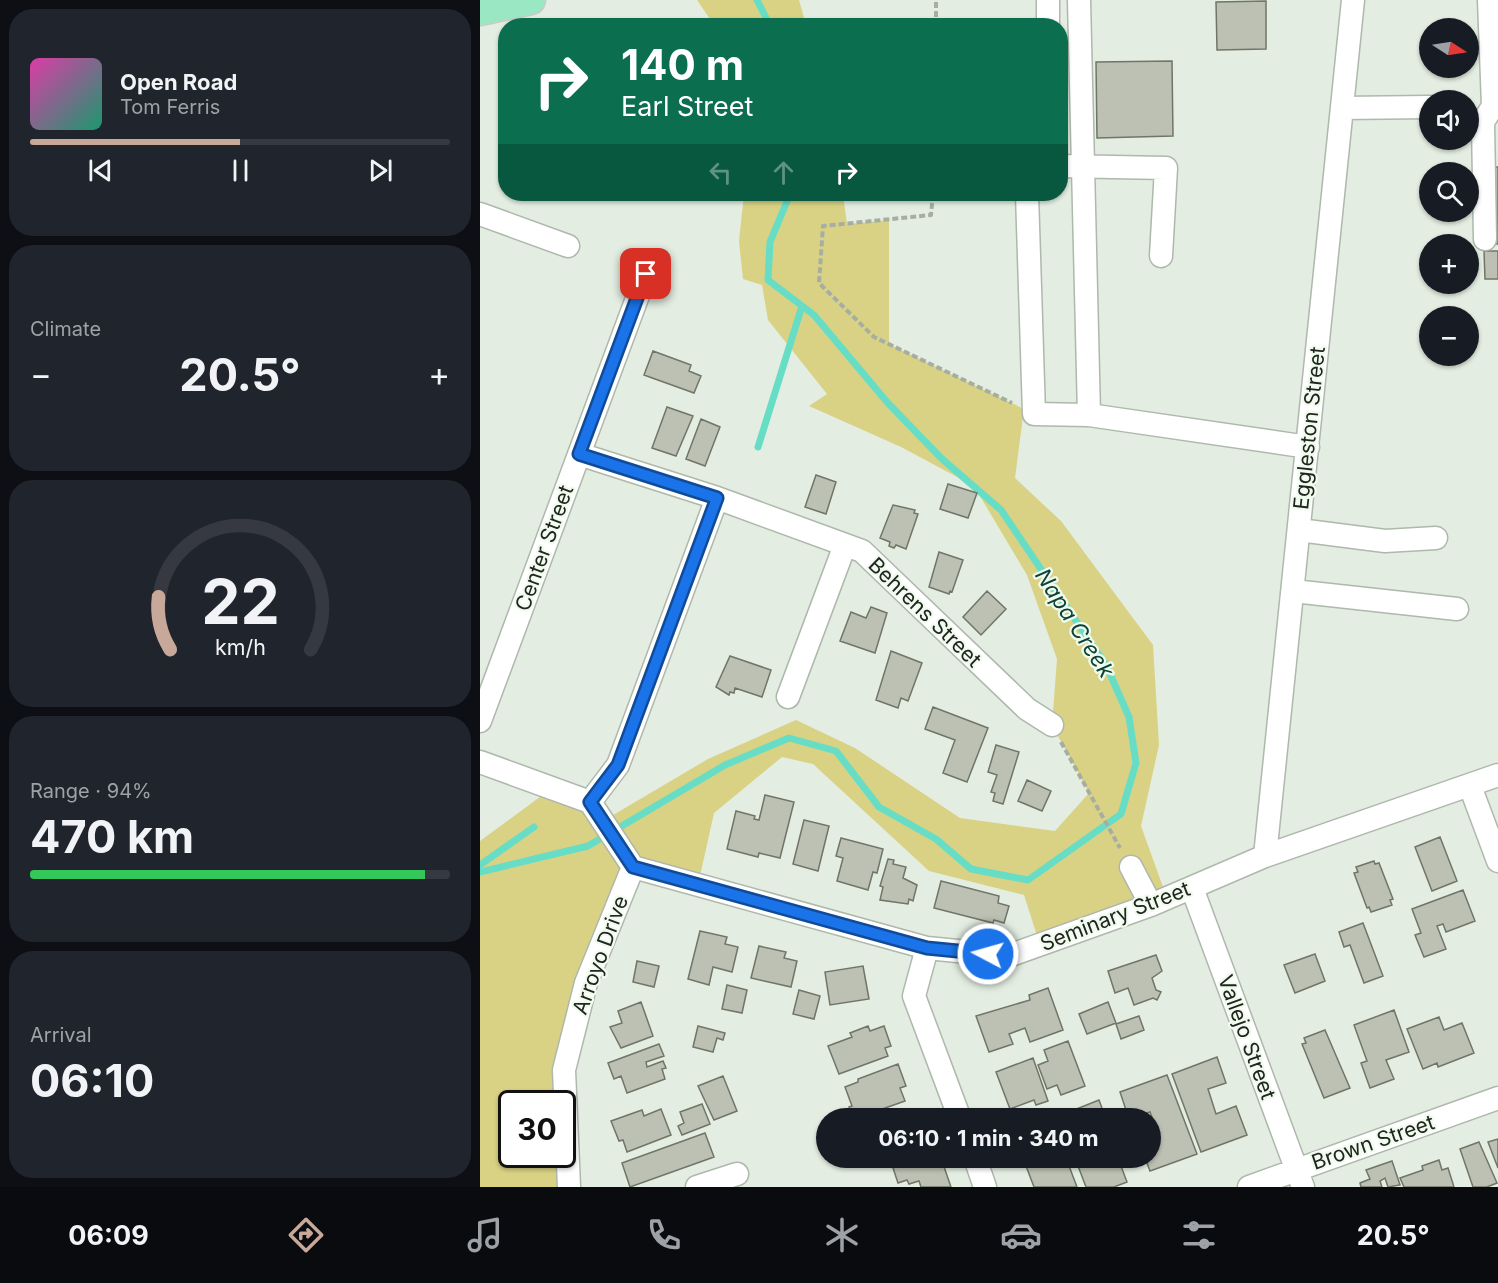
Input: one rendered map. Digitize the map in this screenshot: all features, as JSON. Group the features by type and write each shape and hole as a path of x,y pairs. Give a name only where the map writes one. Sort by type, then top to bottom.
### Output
{"main road":[{"path":"480,11 531,0"}],"street":[{"path":"1048,0 1048,18"},
{"path":"1080,0 1089,415"},
{"name":"Eggleston Street","path":"1265,856 1353,0"},
{"path":"1485,240 1483,122 1495,106 1489,0"},
{"path":"1479,106 1495,106"},
{"path":"1342,108 1419,107"},
{"path":"1068,166 1166,168 1161,256"},
{"path":"1027,201 1034,414 1089,415 1308,447"},
{"path":"480,214 568,246"},
{"name":"Center Street","path":"480,721 646,274"},
{"name":"Behrens Street","path":"579,454 717,498 861,551 1027,709 1052,725"},
{"path":"593,806 618,765 717,498"},
{"path":"1299,530 1385,541 1436,538"},
{"path":"788,697 845,545"},
{"path":"1293,591 1457,609"},
{"path":"480,762 593,806 629,861"},
{"name":"Seminary Street","path":"629,861 927,948 1008,956 1151,904 1265,856 1498,775"},
{"path":"1470,786 1498,861"},
{"name":"Arroyo Drive","path":"569,1187 564,1070 586,983 629,861"},
{"path":"1131,867 1151,904"},
{"name":"Vallejo Street","path":"1192,888 1299,1178"},
{"path":"927,948 914,996 956,1108"},
{"name":"Brown Street","path":"1249,1187 1299,1178 1498,1098"},
{"path":"979,1168 986,1187"},
{"path":"697,1187 736,1174"}],"path":[{"path":"936,0 936,18"},
{"path":"933,201 932,215 823,226 819,283 874,337 1034,414"},
{"path":"1052,725 1131,867"}],"shaded area":[{"path":"697,0 799,0 804,18 709,18"},
{"path":"743,201 844,201 847,224 889,220 889,344 1024,409 1015,478 1061,521 1153,645 1159,745 1141,826 1167,898 1040,945 1024,895 929,871 813,764 782,757 714,813 698,885 634,867 564,1070 565,1090 498,1090 498,1168 568,1168 569,1187 480,1187 480,841 552,788 603,821 708,759 796,720 855,748 960,818 1055,831 1089,793 1052,725 1057,659 1027,575 974,486 901,447 809,406 827,394 768,320 762,285 743,279 739,241"}],"building":[{"path":"1266,1 1266,49 1217,50 1216,2"},
{"path":"1172,61 1173,136 1097,138 1096,62"},
{"path":"1494,167 1498,167 1498,244 1495,244"},
{"path":"1484,251 1498,251 1498,279 1485,279"},
{"path":"653,351 691,365 689,371 701,376 694,393 644,375"},
{"path":"667,407 693,416 676,456 652,448"},
{"path":"701,419 720,427 705,466 686,459"},
{"path":"816,475 836,482 826,514 805,507"},
{"path":"948,484 977,493 968,518 940,509"},
{"path":"893,505 915,510 914,513 918,514 906,549 896,545 894,548 889,546 890,542 880,538"},
{"path":"939,552 963,560 952,592 950,591 949,594 929,587"},
{"path":"987,591 1006,609 981,635 963,617"},
{"path":"871,607 887,613 875,653 840,641 851,612 866,618"},
{"path":"891,651 922,663 908,701 901,698 898,708 876,700"},
{"path":"730,656 771,670 762,697 735,688 734,693 730,692 729,695 716,687"},
{"path":"933,707 988,728 967,782 943,773 955,740 925,729"},
{"path":"996,745 1019,752 1003,804 993,801 995,793 991,792 997,775 988,772"},
{"path":"1027,780 1051,791 1042,811 1018,801"},
{"path":"765,795 794,802 780,858 759,853 758,857 727,849 736,811 755,816 754,819 759,820"},
{"path":"804,820 829,826 818,871 793,864"},
{"path":"1440,837 1457,881 1432,891 1415,847"},
{"path":"841,838 883,849 877,873 873,872 868,890 837,881 843,858 836,856"},
{"path":"888,859 894,860 893,864 906,867 903,878 917,885 913,901 909,899 908,904 880,900 883,887 880,886"},
{"path":"1374,861 1375,864 1379,863 1393,899 1390,900 1392,905 1371,912 1369,907 1367,908 1354,873 1358,872 1356,867"},
{"path":"941,881 999,896 998,903 1009,906 1004,923 994,920 993,923 934,908"},
{"path":"1463,890 1475,921 1446,932 1443,924 1437,926 1446,949 1424,957 1415,935 1421,933 1412,909"},
{"path":"1363,923 1383,976 1364,983 1350,945 1344,947 1339,932"},
{"path":"700,931 727,937 725,944 738,947 732,972 713,967 709,985 688,979"},
{"path":"759,946 786,952 784,958 797,961 791,987 751,978"},
{"path":"1315,954 1325,981 1295,993 1284,965"},
{"path":"1156,955 1162,971 1152,978 1156,990 1161,992 1157,1000 1153,998 1134,1005 1128,988 1115,993 1108,971"},
{"path":"637,961 659,966 654,987 633,982"},
{"path":"863,966 869,999 830,1005 825,972"},
{"path":"727,985 747,990 742,1013 722,1009"},
{"path":"1048,988 1063,1030 1030,1042 1025,1028 1009,1034 1013,1044 989,1052 976,1016 1030,1000 1029,995"},
{"path":"799,990 820,996 814,1019 793,1014"},
{"path":"641,1002 653,1036 621,1048 610,1027 622,1023 618,1011"},
{"path":"1108,1002 1116,1023 1087,1034 1079,1014"},
{"path":"1394,1010 1409,1052 1386,1060 1394,1079 1370,1088 1361,1063 1367,1061 1354,1025"},
{"path":"1139,1016 1144,1030 1121,1039 1116,1024"},
{"path":"1439,1017 1444,1030 1462,1023 1474,1053 1438,1067 1437,1063 1423,1069 1407,1029"},
{"path":"698,1026 725,1033 723,1040 717,1038 713,1052 693,1047"},
{"path":"868,1026 870,1031 884,1026 891,1046 885,1048 888,1056 839,1074 828,1046 852,1037 850,1033"},
{"path":"1325,1030 1350,1088 1324,1098 1302,1044 1306,1043 1304,1038"},
{"path":"1068,1041 1085,1086 1061,1095 1057,1085 1047,1089 1038,1065 1048,1061 1044,1050"},
{"path":"659,1044 664,1056 646,1062 647,1067 663,1061 666,1068 662,1069 665,1079 627,1093 621,1076 614,1079 608,1063"},
{"path":"1217,1057 1226,1083 1208,1089 1216,1114 1236,1106 1247,1135 1201,1152 1172,1074"},
{"path":"1033,1058 1048,1101 1036,1105 1034,1100 1010,1108 996,1072"},
{"path":"898,1064 906,1086 900,1088 905,1101 885,1108 849,1108 852,1106 845,1087 858,1082 858,1079"},
{"path":"1167,1075 1197,1154 1161,1167 1161,1108 1125,1108 1120,1092"},
{"path":"723,1076 737,1111 714,1120 698,1086"},
{"path":"1099,1100 1102,1108 1079,1108"},
{"path":"702,1104 710,1124 682,1135 678,1126 684,1123 680,1112"},
{"path":"661,1109 671,1135 627,1152 623,1140 619,1141 611,1121 642,1110 644,1116"},
{"path":"705,1133 714,1157 630,1187 622,1163"},
{"path":"1498,1139 1498,1168 1488,1142"},
{"path":"1479,1142 1497,1183 1487,1187 1473,1187 1460,1149"},
{"path":"1439,1160 1442,1170 1448,1168 1454,1187 1404,1187 1400,1178 1423,1170 1422,1166"},
{"path":"1392,1161 1400,1185 1388,1187 1385,1178 1380,1181 1382,1187 1361,1187 1360,1183 1370,1179 1366,1170"},
{"path":"893,1168 944,1168 951,1187 921,1187 919,1181 909,1184 907,1180 898,1183"},
{"path":"1027,1168 1070,1168 1077,1187 1034,1187"},
{"path":"1079,1168 1122,1168 1127,1182 1114,1187 1086,1187"}],"waterway":[{"name":"Napa Creek","path":"757,0 766,18"},
{"name":"Napa Creek","path":"480,872 588,846 725,765 789,738 836,751 879,807 936,839 971,869 1028,880 1121,814 1136,763 1129,717 1106,665 1001,510 941,458 887,402 814,315 768,280 770,242 787,201"},
{"path":"758,447 802,306"},
{"path":"480,865 534,827"}],"route":[{"path":"646,274 579,454 717,498 618,765 590,802 633,867 927,948 988,954"}]}
